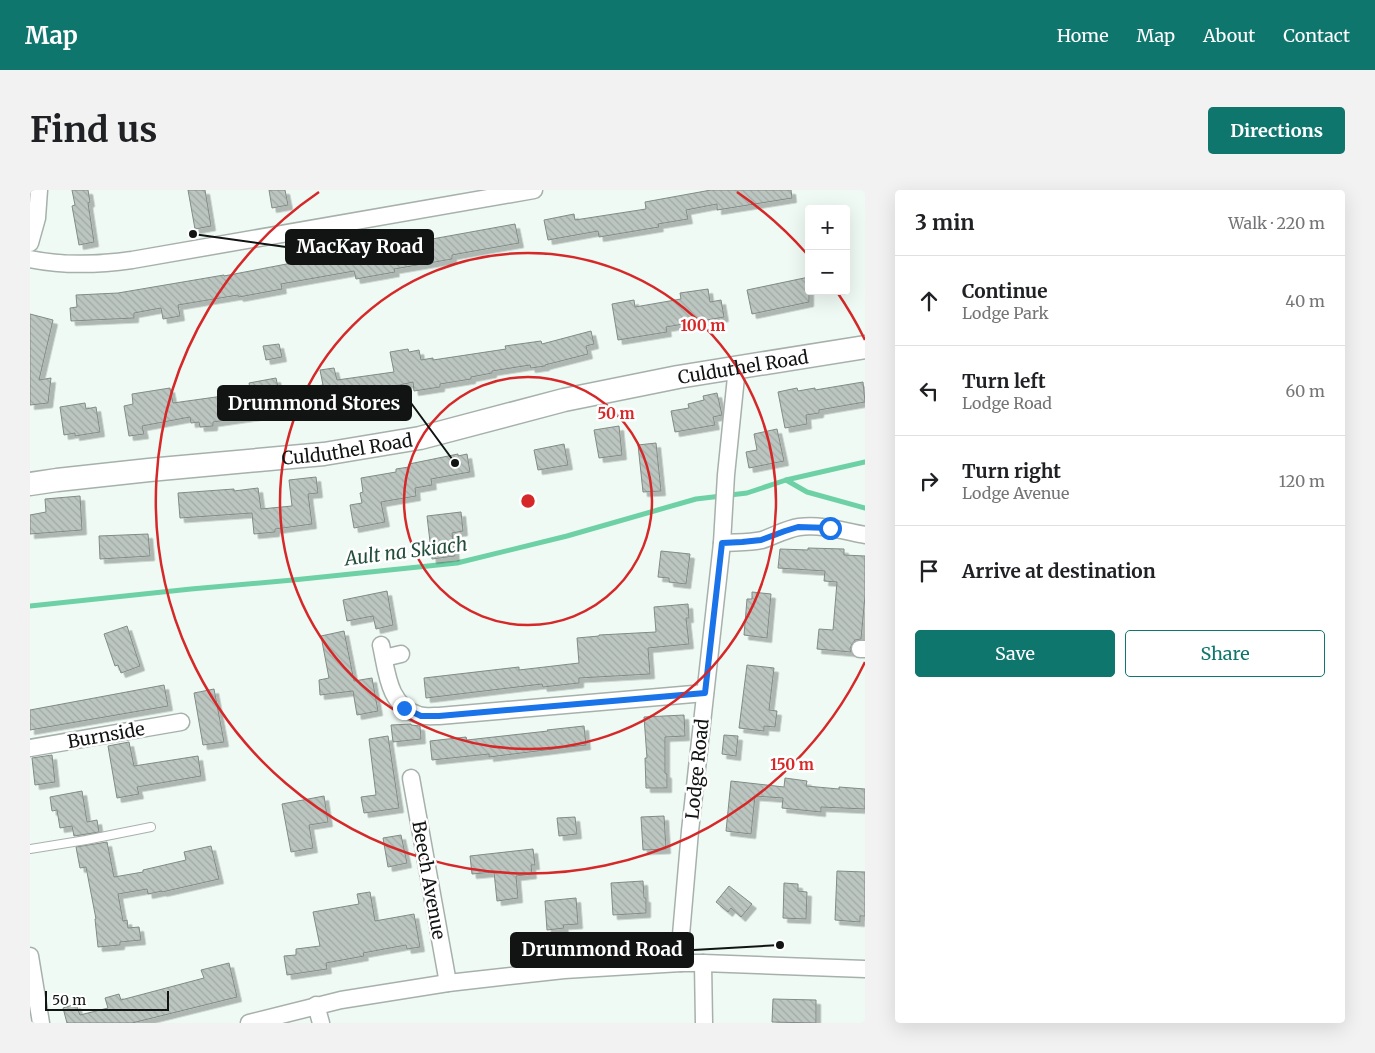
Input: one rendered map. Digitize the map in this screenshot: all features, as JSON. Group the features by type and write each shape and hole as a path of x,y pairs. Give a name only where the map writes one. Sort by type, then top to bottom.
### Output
{"main road":[{"name":"Culduthel Road","path":"30,484 140,471 324,454 420,438 564,400 670,378 865,347"}],"street":[{"path":"30,243 37,218 40,190"},
{"path":"30,259 80,265 132,260 466,196 534,190"},
{"name":"Lodge Road","path":"681,963 681,935 690,831 722,543 726,474 737,367"},
{"path":"722,543 761,540 798,527 830,528 865,535"},
{"path":"401,654 383,651 393,695 404,708 421,716 705,693"},
{"name":"Burnside","path":"30,748 181,722"},
{"name":"Beech Avenue","path":"411,778 448,983"},
{"path":"30,956 41,1023"},
{"path":"249,1023 350,998 448,983 564,970 681,963 865,969"},
{"path":"704,963 704,1023"},
{"path":"316,1005 321,1023"}],"lane":[{"path":"30,849 151,827"}],"building":[{"path":"72,190 88,190 94,242 79,245 72,206 75,205"},
{"path":"188,190 205,190 211,226 195,229"},
{"path":"269,190 285,190 288,205 272,208"},
{"path":"711,190 791,190 792,198 717,210 717,204 686,210 688,219 658,224 659,227 599,237 598,231 548,240 544,220 574,214 575,220 646,209 645,202"},
{"path":"515,224 519,243 452,255 452,259 394,269 395,272 356,279 354,271 281,284 282,289 178,305 180,316 163,319 161,308 134,313 134,318 71,321 70,308 77,307 76,295 118,293 224,276 344,253 344,258 383,251 384,253 411,249 410,243"},
{"path":"805,278 805,295 809,295 809,302 752,314 747,290"},
{"path":"708,289 710,302 721,300 724,317 666,327 667,332 618,340 612,304 634,300 635,307 681,299 680,293"},
{"path":"30,314 53,320 39,380 51,378 48,403 30,405"},
{"path":"591,331 594,344 586,346 588,354 545,366 531,368 530,365 492,371 492,373 471,377 471,379 440,384 440,387 414,391 413,382 386,388 387,397 374,399 374,405 362,407 362,403 303,413 302,409 213,422 213,426 200,427 199,422 191,423 190,417 142,426 144,434 129,436 124,406 133,404 132,394 170,388 173,403 223,396 223,398 251,394 249,383 276,378 279,392 323,385 320,370 334,368 337,380 394,372 390,352 408,349 409,352 419,350 421,360 433,358 433,360 506,349 505,346 541,341 542,344"},
{"path":"279,344 282,357 266,360 263,346"},
{"path":"863,382 865,402 819,410 819,413 806,415 807,424 785,428 778,392 797,388 798,391 815,388 815,390"},
{"path":"717,393 722,415 713,417 715,425 675,432 671,411 689,408 688,404 704,400 703,396"},
{"path":"85,403 86,409 96,407 100,432 75,436 75,433 64,435 60,407"},
{"path":"619,426 622,455 599,458 594,430"},
{"path":"777,429 784,461 749,468 746,452 757,450 754,434"},
{"path":"656,443 661,491 643,492 638,445"},
{"path":"564,444 568,465 538,470 534,450"},
{"path":"458,454 458,456 467,454 470,472 431,479 432,485 415,488 416,496 381,502 385,522 354,528 350,505 362,503 360,493 363,492 361,478 396,472 396,469 409,467 409,464"},
{"path":"316,477 318,493 308,494 312,524 275,529 275,532 254,534 252,513 180,518 178,493 258,488 261,509 292,506 289,480"},
{"path":"80,496 82,530 30,534 30,515 46,512 45,499"},
{"path":"461,512 463,531 452,533 455,556 432,559 427,516"},
{"path":"148,534 150,556 100,559 99,536"},
{"path":"808,548 844,549 844,555 865,556 865,596 861,639 855,640 850,649 851,652 817,649 819,629 833,630 837,582 824,581 825,571 778,568 780,549 808,550"},
{"path":"661,551 690,554 686,584 669,582 669,578 658,577"},
{"path":"387,591 393,625 376,629 373,616 347,621 343,600"},
{"path":"752,592 771,594 767,638 744,635 747,599 752,599"},
{"path":"688,604 689,618 686,618 689,644 648,648 650,674 579,678 579,683 543,687 542,684 426,698 424,678 519,667 519,670 579,663 577,638 656,632 654,607"},
{"path":"127,626 140,666 121,673 118,665 115,666 104,634"},
{"path":"344,631 354,681 372,678 378,711 357,715 353,691 320,695 319,680 329,678 321,636"},
{"path":"747,665 774,668 769,710 777,711 775,727 764,726 764,731 739,728"},
{"path":"164,685 168,706 30,730 30,710"},
{"path":"214,689 224,742 203,745 194,693"},
{"path":"684,715 685,736 665,737 667,788 646,788 645,758 647,758 644,717"},
{"path":"411,724 420,726 421,739 393,742 391,725"},
{"path":"584,726 586,745 489,757 489,754 432,760 430,741 466,737 467,740"},
{"path":"724,735 738,736 736,756 722,754"},
{"path":"388,736 399,808 364,813 361,797 376,795 369,739"},
{"path":"129,742 134,766 198,756 201,776 137,787 139,794 117,798 108,746"},
{"path":"52,755 55,782 35,785 32,758"},
{"path":"785,778 807,781 806,786 865,789 865,809 821,807 821,812 782,808 783,798 755,796 751,834 726,831 731,781 784,787"},
{"path":"82,791 87,822 97,820 99,832 74,836 72,826 60,828 57,810 52,811 50,797"},
{"path":"324,796 328,822 309,825 313,848 291,852 282,804"},
{"path":"664,816 666,849 643,850 641,817"},
{"path":"575,817 577,834 559,836 557,818"},
{"path":"401,835 407,863 388,867 383,838"},
{"path":"107,842 114,877 143,872 143,870 186,860 184,852 211,846 219,879 162,892 148,894 147,889 118,894 123,921 127,920 128,928 139,927 141,940 120,942 120,945 98,947 96,919 86,867 80,868 76,847"},
{"path":"533,849 535,865 531,865 532,874 516,876 518,898 497,901 494,872 472,874 470,856"},
{"path":"837,871 865,872 865,916 860,916 860,922 835,920"},
{"path":"643,881 646,913 613,915 611,883"},
{"path":"784,883 798,884 798,891 807,892 806,919 783,918"},
{"path":"729,886 752,904 741,917 731,908 728,912 716,902"},
{"path":"370,892 375,921 414,914 420,947 407,949 406,945 363,953 364,956 326,963 327,969 287,975 284,956 296,955 296,949 320,946 313,912 359,904 357,894"},
{"path":"576,898 578,924 563,925 564,928 547,930 545,901"},
{"path":"229,963 237,997 132,1023 67,1023 63,1008 76,1004 80,1015 108,1008 105,998 119,994 121,1000 204,978 201,970"},
{"path":"773,999 816,1000 816,1023 772,1022"}],"waterway":[{"name":"Ault na Skiach","path":"30,606 457,563 567,536 696,499 747,493 786,480 865,462"},
{"path":"786,480 807,492 865,508"}],"place":[{"name":"MacKay Road","path":"193,234"},
{"name":"Drummond Stores","path":"455,463"},
{"name":"Drummond Road","path":"780,945"}],"route":[{"path":"404,708 421,716 439,716 705,693 722,543 761,540 798,527 830,528"}]}
